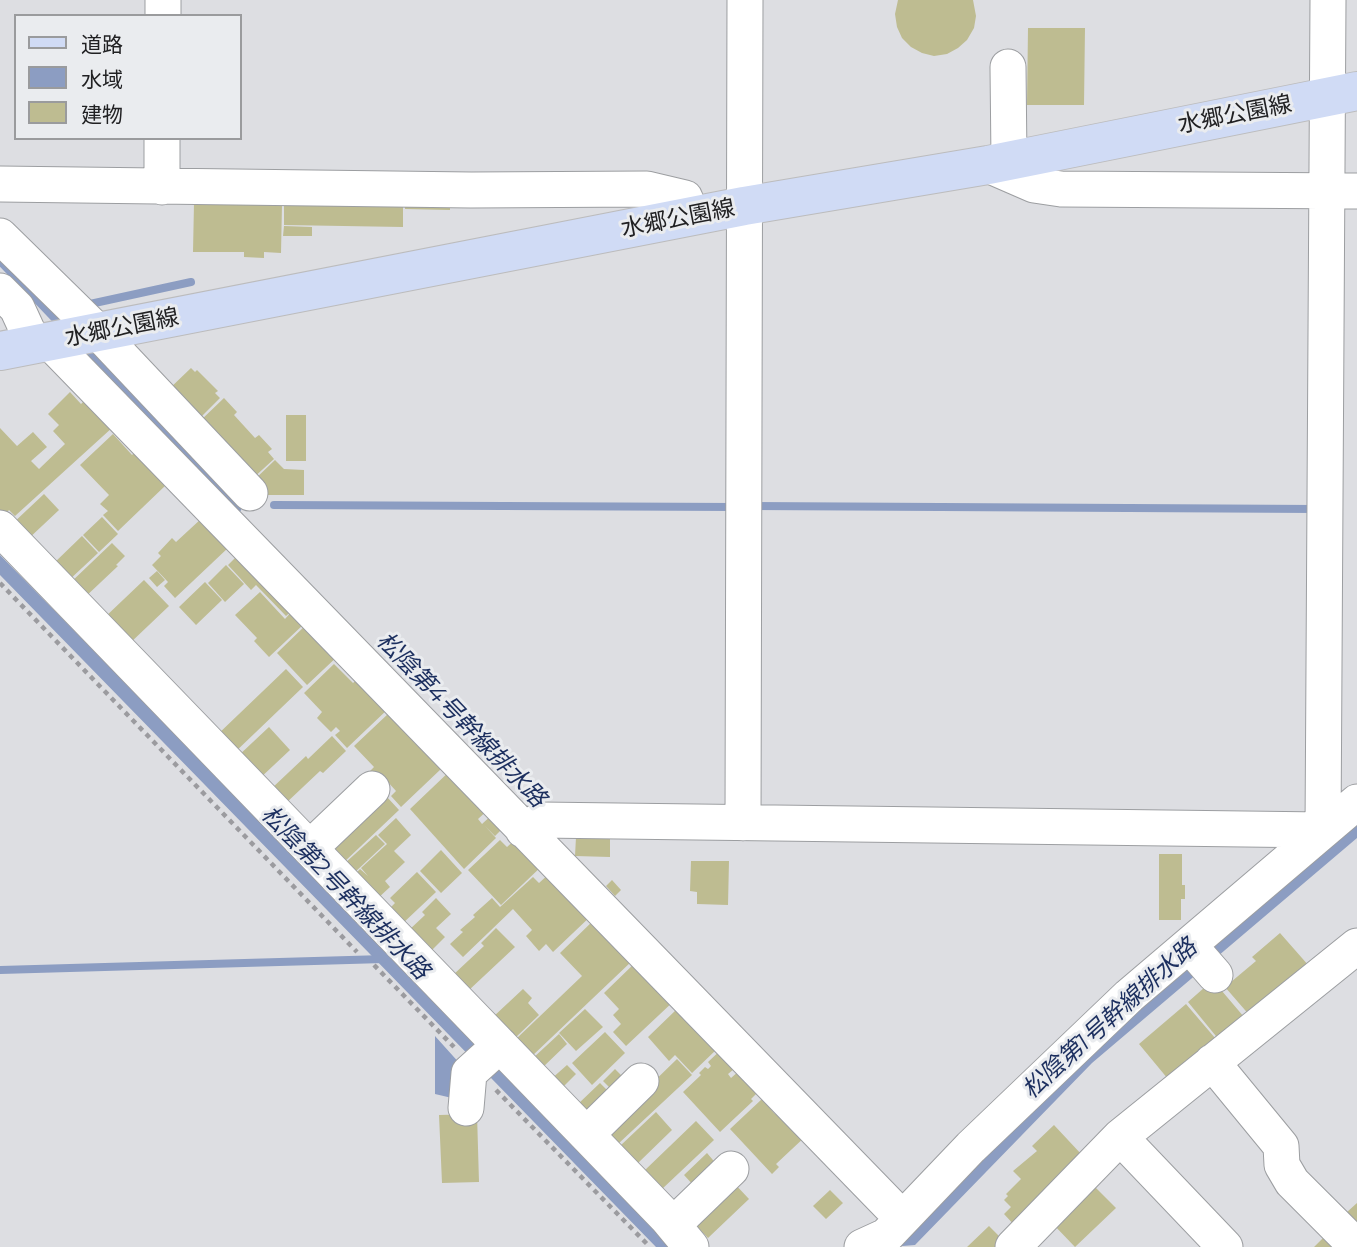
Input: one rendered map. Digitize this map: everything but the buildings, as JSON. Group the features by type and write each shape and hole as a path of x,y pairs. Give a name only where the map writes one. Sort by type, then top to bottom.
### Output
{"main road":[{"name":"水郷公園線","path":"34,345 744,206 999,163 1342,93"}],"street":[{"path":"743,822 745,0"},
{"path":"1324,830 1342,191 1342,93 1328,0"},
{"path":"1008,67 999,163 1034,184 1061,189 1342,191"},
{"path":"162,140 162,187"},
{"path":"0,184 471,190 647,189 685,198 691,217"},
{"path":"0,236 250,494"},
{"path":"0,291 17,308 34,345 530,826 887,1238 971,1147 1129,996 1201,959 1324,830 1357,802"},
{"path":"0,528 310,848 486,1058 587,1134 676,1242 731,1169"},
{"path":"310,848 372,789"},
{"path":"530,826 743,822 1324,830"},
{"path":"1017,1246 1120,1137 1357,946"},
{"path":"466,1108 469,1073 486,1058"},
{"path":"1212,1062 1281,1146 1282,1166 1292,1182 1357,1247"},
{"path":"587,1134 641,1081"},
{"path":"1120,1137 1225,1247"}],"path":[{"path":"0,583 357,952"},
{"path":"373,965 486,1058 676,1242"}],"water":[{"path":"0,555 368,930 672,1247 656,1247 0,575"},
{"path":"1357,822 1357,838 1092,1063 915,1245 890,1247 1088,1051"},
{"path":"435,1036 462,1066 452,1098 435,1094"}],"waterway":[{"name":"松陰第4号幹線排水路","path":"0,261 63,327"},
{"path":"90,304 191,282"},
{"name":"松陰第4号幹線排水路","path":"82,346 237,509"},
{"path":"274,505 734,507"},
{"path":"752,506 1316,509"},
{"name":"松陰第2号幹線排水路","path":"0,970 384,959"}],"water label":[{"name":"松陰第1号幹線排水路","path":"1110,1019"}]}
